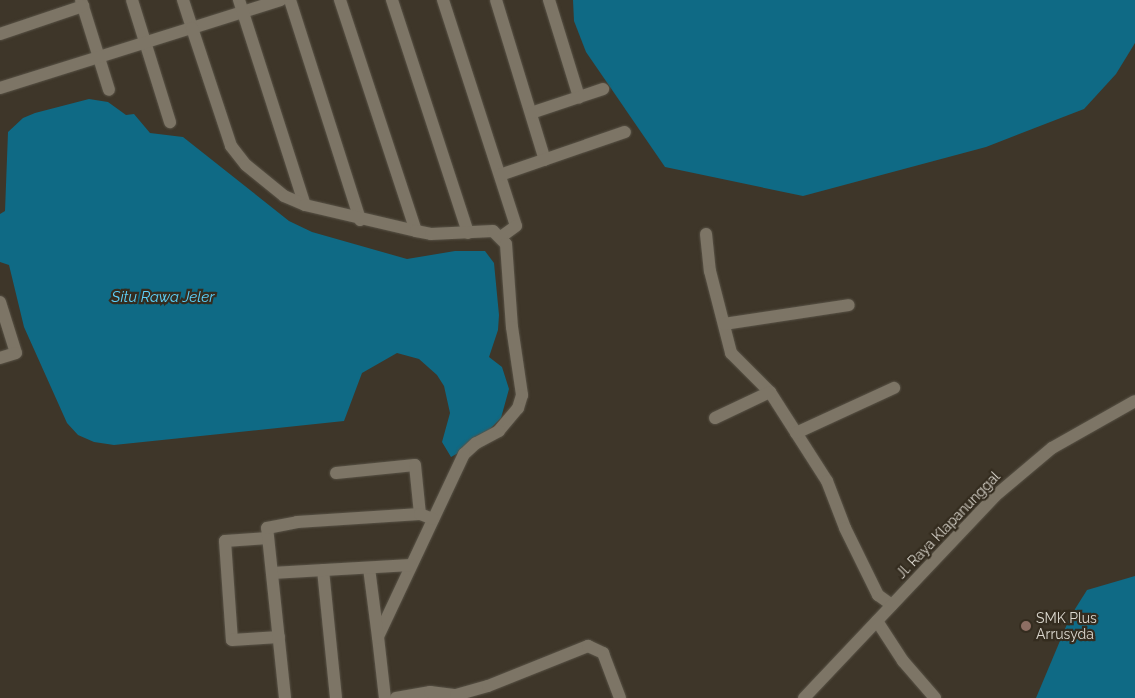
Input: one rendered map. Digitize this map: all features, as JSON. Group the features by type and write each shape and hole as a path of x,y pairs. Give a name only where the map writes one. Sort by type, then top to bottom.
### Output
{"street":[{"path":"132,0 170,122"},
{"path":"183,0 231,146 246,165 284,196 305,205 360,220 416,231 493,232 501,237 506,244 512,327 522,395 518,408 499,431 476,442 464,454 378,637"},
{"path":"0,88 192,28 241,6 282,0"},
{"path":"290,0 360,220"},
{"path":"340,0 416,231"},
{"path":"392,0 468,233"},
{"path":"443,0 516,226 501,237"},
{"path":"496,0 545,160"},
{"path":"549,0 579,97"},
{"path":"0,34 82,3 109,90"},
{"path":"241,6 305,205"},
{"path":"531,114 603,89"},
{"path":"500,175 625,132"},
{"path":"706,234 710,271 724,324 737,361 770,392 827,481 845,528 878,594 892,605"},
{"path":"0,302 16,353 0,358"},
{"path":"724,324 849,305"},
{"path":"796,433 894,388"},
{"path":"715,418 770,392"},
{"name":"Jl. Raya Klapanunggal","path":"804,698 995,496 1052,448 1135,400"},
{"path":"336,473 415,465 420,514"},
{"path":"286,698 267,528 296,522 420,514 433,519"},
{"path":"268,538 225,541 232,640 279,637"},
{"path":"272,573 411,565"},
{"path":"369,568 385,698"},
{"path":"323,570 336,698"},
{"path":"877,621 903,661 935,698"},
{"path":"396,698 430,692 456,695 488,686 588,646 603,653 620,698"}],"water":[{"path":"573,0 1135,0 1135,43 1116,74 1084,109 986,147 803,196 665,167 586,52 574,21"},
{"name":"Situ Rawa Jeler","path":"89,99 108,102 126,115 134,114 150,133 183,137 289,221 312,232 407,259 455,251 485,251 494,263 499,315 498,330 489,357 502,367 509,389 501,418 476,443 451,457 442,442 450,413 444,386 437,375 419,359 397,353 362,373 344,421 114,445 94,442 78,435 67,423 24,327 9,265 0,262 0,214 5,211 8,132 23,118 35,113"},
{"path":"1135,576 1135,698 1036,698 1070,617 1087,590"}],"place":[{"name":"SMK Plus Arrusyda","path":"1026,626"}]}
